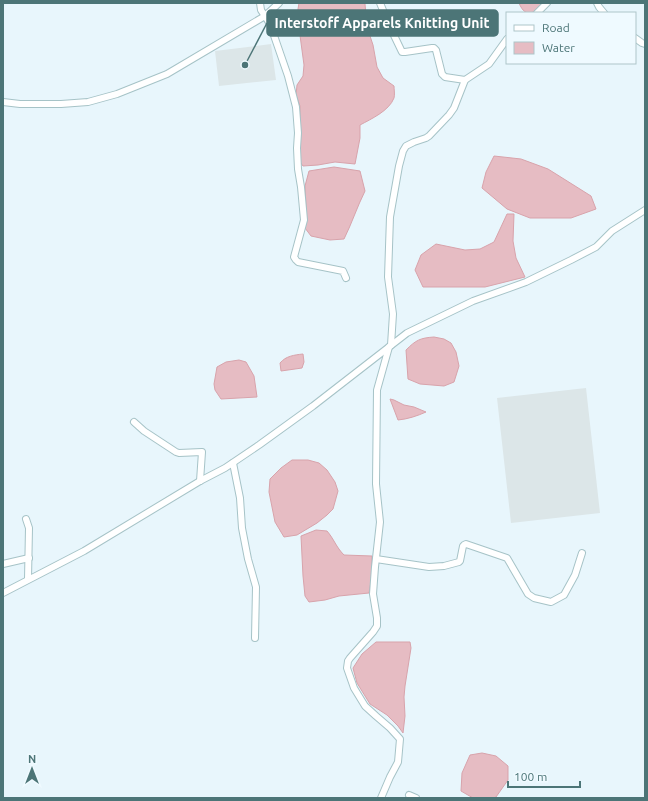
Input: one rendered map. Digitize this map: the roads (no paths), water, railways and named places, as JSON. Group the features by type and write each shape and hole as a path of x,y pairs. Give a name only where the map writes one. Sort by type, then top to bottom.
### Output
{"street":[{"path":"260,3 262,10 270,24 286,70 296,107 298,169 304,220 294,257 298,262 343,271 346,278"},
{"path":"3,102 20,104 61,104 88,102 116,94 167,74 265,16 279,3"},
{"path":"380,3 402,52 434,48 436,50 442,74 445,77 465,80"},
{"path":"538,12 547,3"},
{"path":"597,3 603,12"},
{"path":"636,39 645,44"},
{"path":"381,798 398,762 400,740 390,728 364,706 354,688 347,668 348,661 354,652 377,626 373,594 380,522 376,484 377,390 390,346 393,314 388,277 390,217 399,166 406,146 430,136 454,108 465,80 489,64 506,40"},
{"path":"3,593 84,551 233,462 313,406 407,333 473,301 526,282 571,260 596,247 612,231 645,210"},
{"path":"134,422 144,431 176,452 202,452 200,481"},
{"path":"233,462 240,498 242,528 248,559 256,587 255,638"},
{"path":"26,519 29,528 28,579"},
{"path":"376,559 429,568 444,566 459,562 463,546 466,544 507,558 528,594 534,598 551,602 564,595 575,575 582,553"},
{"path":"3,564 29,558"},
{"path":"409,795 416,798"}],"water":[{"path":"299,3 364,3 367,27 373,45 377,67 383,78 394,86 394,98 392,103 384,111 360,125 360,138 355,164 335,162 303,166 300,162 300,106 296,95 297,85 303,76 304,65 299,28"},
{"path":"519,3 545,3 532,12 526,12"},
{"path":"494,156 521,159 548,169 591,196 596,209 571,218 530,218 507,209 482,188 486,172"},
{"path":"334,167 360,171 365,191 344,239 330,240 311,236 305,228 305,186 309,171"},
{"path":"507,214 514,214 513,241 516,258 525,277 485,287 423,287 415,270 421,255 436,244 465,250 480,249 494,242"},
{"path":"434,337 444,339 451,343 456,352 459,366 454,382 444,386 420,384 408,379 406,350 418,340"},
{"path":"303,354 304,362 302,368 281,371 280,363 282,361 290,356"},
{"path":"239,360 246,362 254,376 257,397 221,399 215,390 214,384 217,367 226,362"},
{"path":"390,399 404,405 426,412 398,420"},
{"path":"292,460 308,460 319,463 327,470 335,482 338,491 333,509 327,515 297,535 284,537 275,522 269,492 270,479"},
{"path":"316,530 327,531 344,555 372,556 372,576 369,593 339,596 309,602 305,596 301,536"},
{"path":"376,642 410,642 411,648 404,697 405,716 403,733 387,715 370,704 357,683 353,668 362,654"},
{"path":"482,753 496,756 508,766 508,780 494,798 473,798 461,791 462,773 470,755"}],"place":[{"name":"Interstoff Apparels Knitting Unit","path":"245,65"}]}
